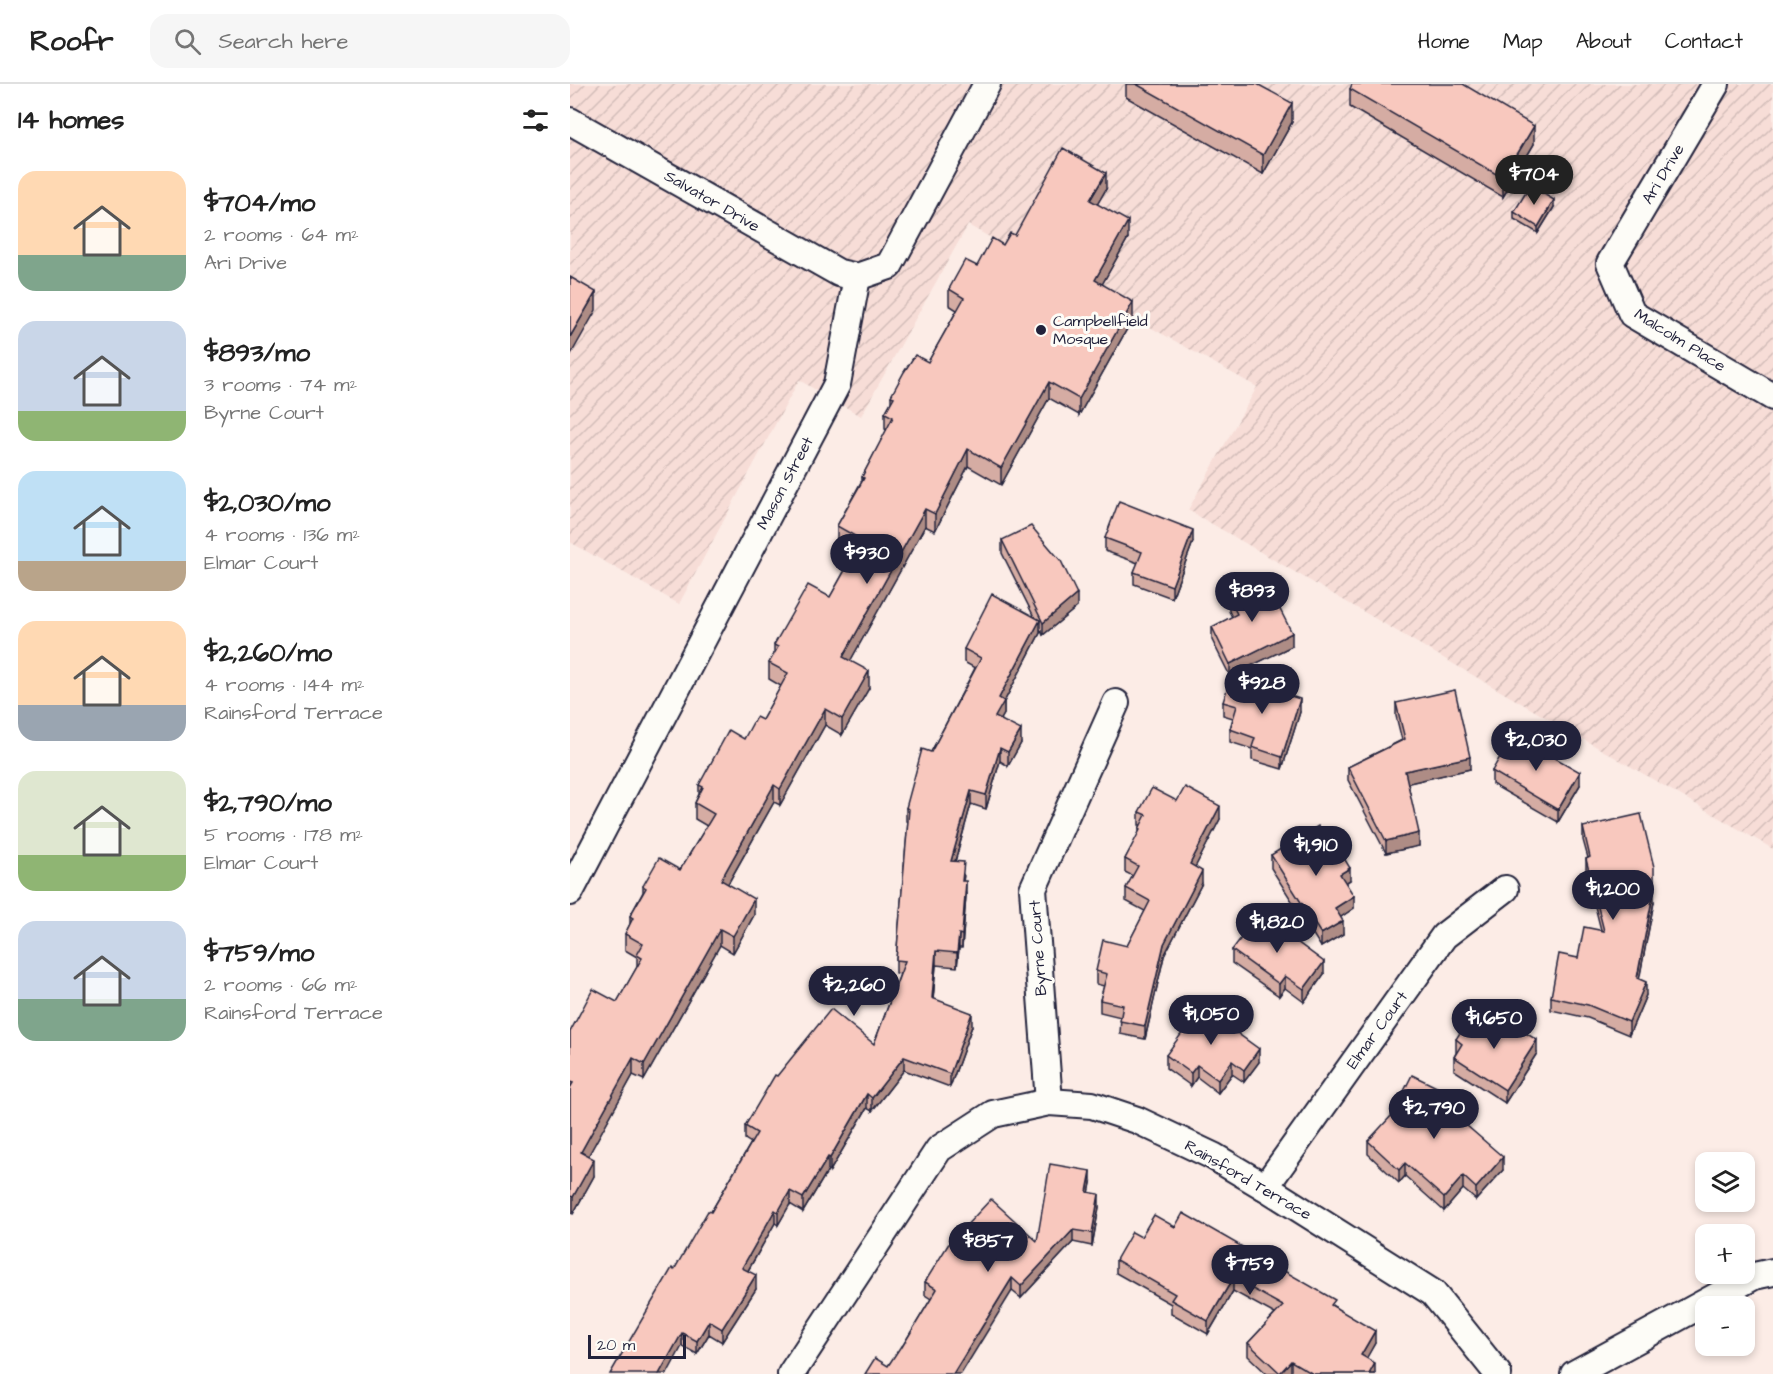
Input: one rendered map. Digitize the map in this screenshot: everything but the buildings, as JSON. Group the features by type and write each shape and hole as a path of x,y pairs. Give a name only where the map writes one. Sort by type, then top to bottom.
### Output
{"street":[{"path":"856,277 889,266 987,84"},
{"name":"Ari Drive","path":"1610,263 1716,84"},
{"name":"Salvator Drive","path":"570,121 839,273 856,277"},
{"name":"Malcolm Place","path":"1610,263 1632,314 1773,396"},
{"name":"Mason Street","path":"570,892 837,384 856,277"},
{"name":"Byrne Court","path":"1049,1102 1033,889 1116,703"},
{"name":"Elmar Court","path":"1265,1187 1444,936 1505,889"},
{"name":"Rainsford Terrace","path":"791,1374 939,1149 993,1114 1049,1102 1092,1105 1137,1120 1213,1156 1265,1187 1433,1293 1498,1374"},
{"path":"1575,1374 1754,1276 1773,1272"}],"shaded area":[{"path":"570,84 1773,84 1773,849 1188,510 1257,387 968,225 861,416 799,380 679,604 570,542"}],"place":[{"name":"Campbellfield Mosque","path":"1041,330"}]}
